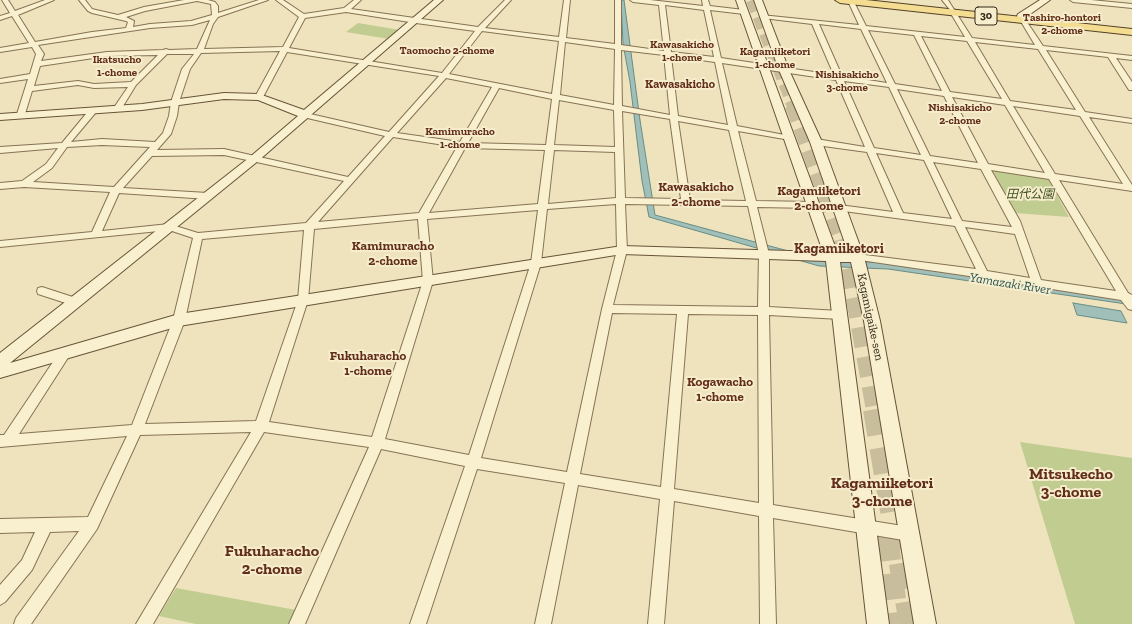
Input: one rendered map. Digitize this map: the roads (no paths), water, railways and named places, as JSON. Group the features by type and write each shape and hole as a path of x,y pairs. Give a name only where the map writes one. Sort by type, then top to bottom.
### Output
{"main road":[{"name":"30","path":"840,0 950,7"},
{"name":"30","path":"871,0 950,7 1132,32"},
{"name":"30","path":"1022,18 1132,28"}],"street":[{"path":"4,0 40,54 21,114"},
{"path":"0,18 52,0"},
{"path":"82,0 90,10 102,14 121,16 131,21 129,30"},
{"path":"121,16 144,9 195,0"},
{"path":"96,234 116,190 167,134 173,116 175,102 186,69 200,51 210,24 215,16 215,6 213,3 200,0"},
{"path":"0,50 86,35 150,26 188,24 265,0"},
{"path":"279,0 304,16 346,10 416,21 562,38 668,54 763,66 1007,104 1132,121"},
{"path":"346,10 358,0"},
{"path":"0,362 254,159 440,0"},
{"path":"144,624 261,426 303,300 309,226 444,75 481,28 508,0"},
{"path":"418,624 473,462 536,263 567,0"},
{"path":"544,624 607,309 622,250 618,109 618,0"},
{"path":"634,0 662,3 742,6 832,257 878,624"},
{"name":"Kagamigaike-sen","path":"758,0 784,70 816,142 857,257 872,321 925,624"},
{"path":"1046,0 1022,18 1131,187"},
{"path":"1073,0 1132,6"},
{"path":"851,1 983,274"},
{"path":"662,3 674,118 686,202"},
{"path":"706,4 733,128 764,254 763,311 768,624"},
{"path":"950,7 1007,104 1132,306"},
{"path":"259,96 284,49 304,16"},
{"path":"764,16 1132,58"},
{"path":"815,22 899,215"},
{"path":"916,33 984,166 1015,221 1037,283"},
{"path":"37,64 99,54 284,49 444,75 618,109 790,138"},
{"path":"117,108 133,84 166,51"},
{"path":"1111,56 1132,88"},
{"path":"0,81 33,76"},
{"path":"29,89 78,83 94,86 133,84"},
{"path":"297,624 377,443 428,281 422,216 496,86"},
{"path":"0,117 21,114 142,107 224,96 259,96 306,115 390,134 463,145 619,150"},
{"path":"24,184 49,166 64,145 93,111"},
{"path":"0,150 102,142 158,145"},
{"path":"816,142 1131,187"},
{"path":"151,152 224,152 350,180"},
{"path":"0,186 24,184 208,196"},
{"path":"0,244 169,227 198,236 422,216 620,201 814,205"},
{"path":"840,208 1018,231"},
{"path":"22,624 92,524 136,430 179,320 198,236"},
{"path":"0,372 179,320 622,250 857,257 983,274 1127,297"},
{"path":"42,290 75,302"},
{"path":"607,309 763,311 840,315"},
{"path":"656,624 683,310"},
{"path":"4,440 65,353"},
{"path":"4,440 136,430 261,426 377,443 473,462 573,477 909,534"},
{"path":"0,526 92,524"},
{"path":"0,598 27,565 46,525"}],"water":[{"name":"Yamazaki River","path":"621,0 624,0 640,120 655,215 818,259 887,263 1120,298 1126,304 888,269 819,266 649,217 642,181 630,82 623,44"},
{"path":"1073,303 1121,311 1127,323 1077,315"}],"tunnel":[{"path":"752,0 793,106"},
{"path":"793,105 842,240"},
{"path":"842,239 853,282 876,410"},
{"path":"876,409 912,624"},
{"path":"885,535 896,624"}],"district":[{"name":"Tashiro-hontori 2-chome","path":"1062,24"},
{"name":"Taomocho 2-chome","path":"447,51"},
{"name":"Kawasakicho 1-chome","path":"682,51"},
{"name":"Kagamiiketori 1-chome","path":"775,58"},
{"name":"Ikatsucho 1-chome","path":"117,66"},
{"name":"Nishisakicho 3-chome","path":"847,81"},
{"name":"Kawasakicho","path":"680,85"},
{"name":"Nishisakicho 2-chome","path":"960,114"},
{"name":"Kamimuracho 1-chome","path":"460,138"},
{"name":"Kawasakicho 2-chome","path":"696,194"},
{"name":"Kagamiiketori 2-chome","path":"819,198"},
{"name":"Kagamiiketori","path":"839,249"},
{"name":"Kamimuracho 2-chome","path":"393,254"},
{"name":"Fukuharacho 1-chome","path":"368,364"},
{"name":"Kogawacho 1-chome","path":"720,390"},
{"name":"Mitsukecho 3-chome","path":"1071,483"},
{"name":"Kagamiiketori 3-chome","path":"882,492"},
{"name":"Fukuharacho 2-chome","path":"272,560"}],"park label":[{"name":"田代公園","path":"1030,195"}]}
